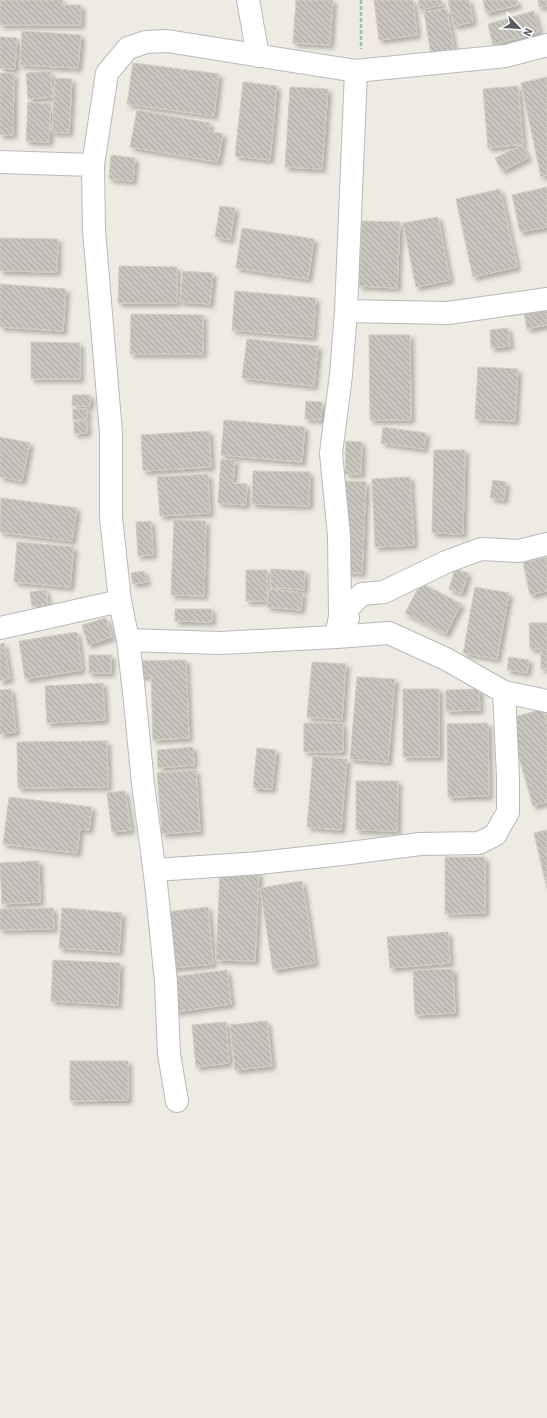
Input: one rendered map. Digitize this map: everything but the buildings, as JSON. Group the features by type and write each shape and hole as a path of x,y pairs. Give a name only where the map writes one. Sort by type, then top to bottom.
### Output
{"street":[{"path":"248,0 258,56"},
{"path":"177,1101 169,1054 166,982 155,870 143,784 128,640 120,601 110,517 111,433 94,230 93,165 107,73 128,48 146,42 167,41 356,71 506,56 547,45"},
{"path":"336,637 340,616 339,536 331,453 341,375 346,312 356,71"},
{"path":"0,162 93,165"},
{"path":"346,312 448,313 547,299"},
{"path":"340,616 362,594 384,592 446,562 481,549 520,551 547,544"},
{"path":"0,628 120,601"},
{"path":"340,616 389,633 446,659 504,692 547,701"},
{"path":"128,640 220,643 389,633"},
{"path":"155,870 259,863 420,844 479,843 495,835 508,812 504,692"}],"path":[{"path":"356,71 361,46 360,0"}]}
